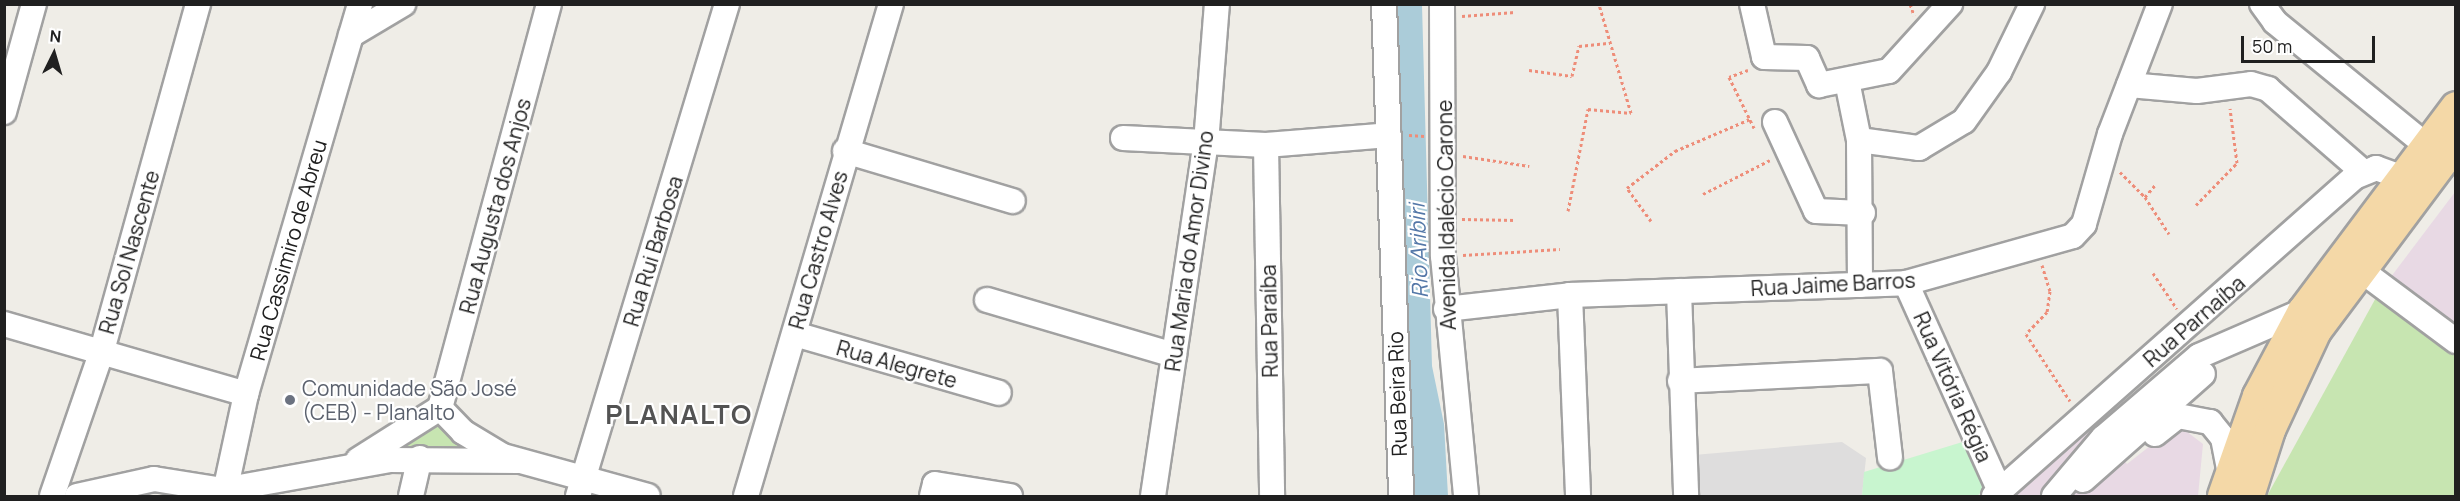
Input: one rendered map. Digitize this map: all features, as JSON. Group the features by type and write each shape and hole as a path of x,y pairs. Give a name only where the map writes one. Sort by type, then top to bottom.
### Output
{"main road":[{"path":"2249,496 2296,369 2358,268 2441,144 2456,107"},
{"path":"2226,485 2258,396 2302,311 2401,177 2441,144"}],"street":[{"path":"6,100 34,4"},
{"name":"Rua Sol Nascente","path":"52,496 101,354 198,4"},
{"name":"Rua Cassimiro de Abreu","path":"224,493 246,394 360,4"},
{"path":"351,34 403,4"},
{"name":"Rua Augusta dos Anjos","path":"440,408 549,4"},
{"name":"Rua Rui Barbosa","path":"581,487 727,4"},
{"name":"Rua Castro Alves","path":"746,496 891,4"},
{"name":"Rua Maria do Amor Divino","path":"1153,496 1206,142 1217,4"},
{"name":"Rua Beira Rio","path":"1384,4 1397,135 1401,496"},
{"path":"1752,4 1764,57 1807,58 1819,85 1847,81 1898,65 1950,4"},
{"path":"1859,140 1919,148 1955,128 1993,81 2032,4"},
{"name":"Rua Jaime Barros","path":"1446,309 1570,295 1906,283 2036,246 2082,230 2103,156 2160,4"},
{"path":"2262,4 2275,22 2441,144"},
{"name":"Avenida Idalécio Carone","path":"1442,11 1438,145 1443,256 1446,309 1466,496"},
{"path":"1847,81 1859,140 1863,213 1860,285"},
{"path":"2128,85 2197,91 2227,86 2268,89 2362,171 2382,169 2401,177"},
{"path":"1775,122 1816,211 1863,213"},
{"path":"1123,138 1266,144 1397,135"},
{"name":"Rua Paraíba","path":"1266,144 1272,496"},
{"path":"846,151 1013,201"},
{"name":"Rua Parnaíba","path":"1997,494 2362,171"},
{"path":"2358,268 2456,341"},
{"name":"Rua Vitória Régia","path":"1906,283 1997,494"},
{"path":"1679,291 1680,381 1686,496"},
{"path":"1570,295 1578,496"},
{"path":"987,300 1174,355"},
{"path":"2054,496 2103,438 2199,356 2246,338 2302,311"},
{"path":"4,324 101,354 246,394"},
{"name":"Rua Alegrete","path":"795,334 999,393"},
{"path":"2064,496 2246,338"},
{"path":"1680,381 1880,371 1890,457"},
{"path":"411,496 406,451 440,408 473,450"},
{"path":"2071,496 2178,416 2210,422 2223,438 2226,485"},
{"path":"77,496 154,479 224,493 333,471 406,451 473,450 518,461 581,487 648,496"},
{"path":"934,490 1010,496"}],"path":[{"path":"1568,211 1588,109 1631,113 1599,4"},
{"path":"1442,11 1515,12"},
{"path":"1529,70 1572,76 1579,46 1610,43"},
{"path":"2196,206 2237,163 2227,86"},
{"path":"1651,221 1627,188 1675,151 1750,119"},
{"path":"1397,135 1529,166"},
{"path":"2103,156 2145,196 2169,234"},
{"path":"1704,194 1770,160"},
{"path":"2145,196 2156,184"},
{"path":"1443,219 1516,220"},
{"path":"2036,246 2050,291 2047,312 2026,334 2082,420"},
{"path":"1443,256 1560,249"},
{"path":"2153,273 2189,326"}],"shaded area":[{"path":"2455,192 2455,347 2378,294"},
{"path":"2094,426 2127,464 2173,428 2182,428 2203,444 2198,496 2009,496"},
{"path":"1842,442 1866,458 1862,496 1696,496 1694,455"}],"green space":[{"path":"2378,294 2455,347 2455,496 2267,496"},
{"path":"435,420 465,445 464,447 405,446"},
{"path":"1969,440 1986,488 1977,496 1862,496 1864,472"}],"water":[{"name":"Rio Aribiri","path":"1391,5 1422,5 1432,366 1444,424 1448,496 1409,496"}],"place":[{"name":"Comunidade São José (CEB) - Planalto","path":"290,400"}],"district":[{"name":"PLANALTO","path":"679,414"}]}
